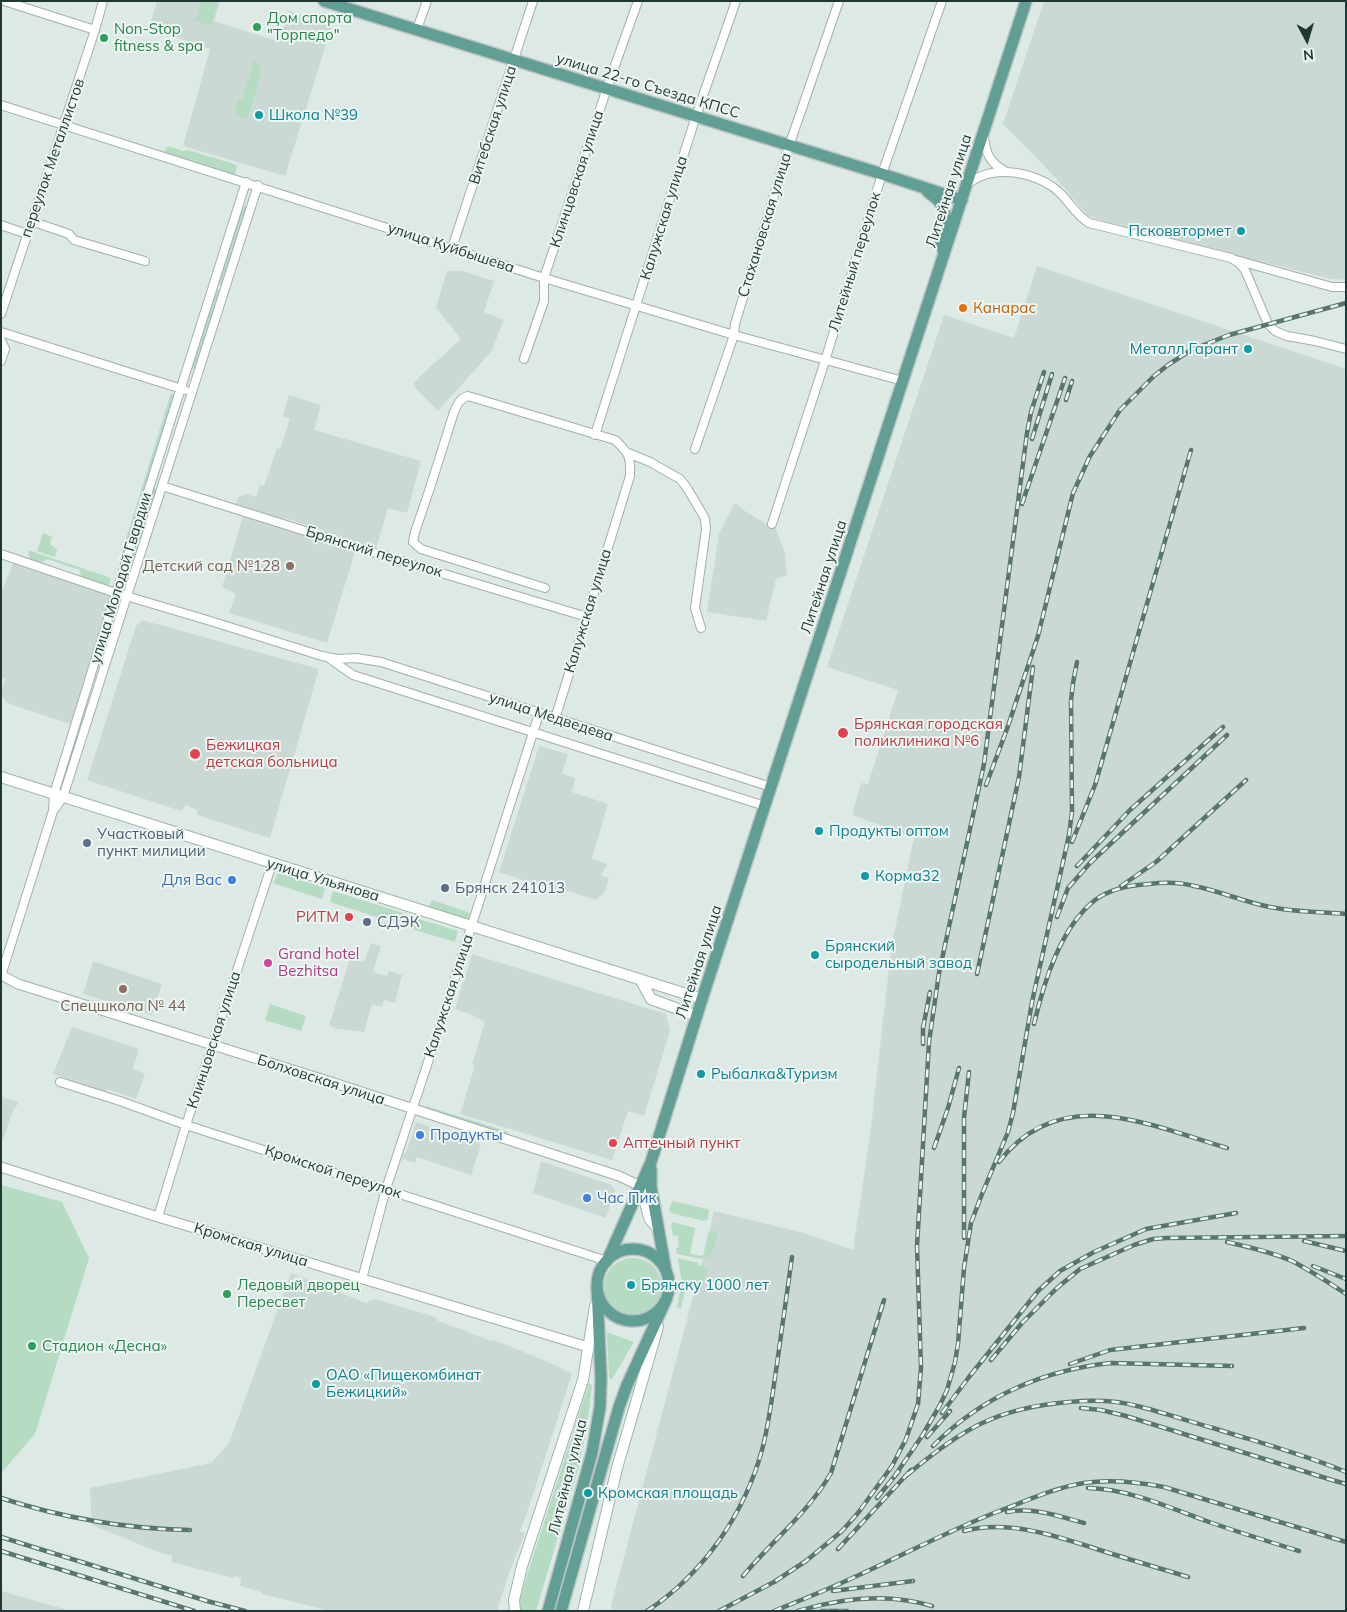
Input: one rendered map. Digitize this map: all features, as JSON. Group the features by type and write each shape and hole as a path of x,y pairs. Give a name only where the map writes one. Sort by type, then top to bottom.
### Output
{"main road":[{"name":"улица 22-го Съезда КПСС","path":"324,1 343,4 514,60 962,200"},
{"name":"Литейная улица","path":"607,1261 651,1162 702,999 1026,1"},
{"path":"925,188 940,202 944,210 945,225 940,240 944,253"},
{"name":"улица Ульянова","path":"1,777 702,999"},
{"path":"640,979 651,1000 697,1016"},
{"name":"Литейная улица","path":"651,1162 651,1187 666,1270"},
{"path":"515,1611 514,1600 522,1566 579,1392 599,1273 607,1261 620,1252 643,1250 657,1258 666,1270 669,1283 667,1296 616,1468 583,1611"},
{"name":"Литейная улица","path":"548,1611 592,1453 600,1407 601,1378 597,1287"},
{"path":"597,1287 603,1304 609,1312 625,1320 634,1321 652,1315 664,1302"},
{"name":"Литейная улица","path":"561,1611 619,1407 627,1384 664,1302"}],"street":[{"path":"4,1 95,30"},
{"name":"переулок Металлистов","path":"1,314 103,1"},
{"path":"417,29 427,1"},
{"name":"Витебская улица","path":"452,248 533,1"},
{"name":"Клинцовская улица","path":"524,360 544,301 544,278 638,1"},
{"name":"Калужская улица","path":"595,435 696,116 736,1"},
{"name":"Стахановская улица","path":"695,449 734,335 735,324 789,146 839,1"},
{"name":"Литейный переулок","path":"772,524 825,361 882,174 942,1"},
{"name":"улица Куйбышева","path":"1,105 544,278 734,335 903,382"},
{"path":"983,136 988,156 997,166 1005,171 1044,181 1054,187 1062,194 1076,213 1089,223 1231,258 1332,287 1346,287"},
{"path":"968,183 980,176 1005,171"},
{"name":"улица Молодой Гвардии","path":"1,975 54,811 116,594 246,182"},
{"name":"улица Молодой Гвардии","path":"58,795 127,597 258,186"},
{"path":"31,221 69,234 74,240 145,261"},
{"path":"1,225 27,234"},
{"path":"1231,258 1245,270 1268,324 1275,331 1287,336 1346,349"},
{"path":"1,332 192,393"},
{"path":"1,340 5,349 1,360"},
{"path":"545,588 421,549 413,542 454,412 457,405 465,397 468,396 615,440 628,453 650,462 680,479 688,488 705,519 706,528 695,608 701,628"},
{"name":"Калужская улица","path":"555,719 630,476 628,453"},
{"name":"Брянский переулок","path":"162,486 586,617"},
{"name":"улица Медведева","path":"1,554 116,594 207,620 330,659 353,675 765,806"},
{"name":"улица Медведева","path":"330,659 356,658 381,662 771,787"},
{"name":"Калужская улица","path":"362,1279 386,1189 472,927 539,714"},
{"name":"Клинцовская улица","path":"158,1217 186,1124 272,864"},
{"name":"Болховская улица","path":"1,975 18,984 619,1176 640,1186"},
{"name":"Кромской переулок","path":"60,1082 607,1261"},
{"name":"Кромская улица","path":"1,1167 158,1217 588,1347"},
{"path":"640,1186 649,1218 659,1231"}],"shaded area":[{"path":"157,1 220,1 214,21 280,42 289,11 332,25 285,176 183,146 210,49 149,28"},
{"path":"1044,1 1346,1 1346,280 1331,279 1129,229 1088,216 1053,175 1003,124"},
{"path":"1037,266 1346,369 1346,1611 613,1611 611,1606 702,1263 714,1211 804,1233 853,1250 871,1128 891,949 914,837 852,815 861,783 868,784 898,690 827,667 944,315 1014,338"},
{"path":"447,271 462,271 494,281 484,312 504,320 491,352 438,411 413,385 420,376 461,339 436,308"},
{"path":"289,395 321,405 314,430 421,461 407,513 388,508 376,548 285,518 283,523 235,506 238,497 246,494 256,497 260,485 264,486 277,448 280,449 290,419 283,416"},
{"path":"735,503 768,525 775,527 785,553 787,575 776,579 766,621 707,612 719,533"},
{"name":"Детский сад №128","path":"243,516 355,552 327,643 229,613 236,594 222,587"},
{"path":"14,561 106,594 110,598 73,725 10,704 5,701 1,693 5,679 1,677 1,593"},
{"name":"Бежицкая детская больница","path":"142,620 319,669 270,838 197,815 197,810 186,805 181,811 87,780 136,626"},
{"path":"539,746 568,754 562,773 575,778 572,792 608,804 592,858 607,864 601,875 609,878 604,893 596,900 562,889 561,891 548,886 547,888 499,872"},
{"path":"371,943 381,946 373,972 387,976 389,971 402,975 395,1003 384,1000 382,1007 372,1004 364,1032 329,1026 350,958 364,962"},
{"path":"472,954 666,1014 670,1031 644,1116 628,1111 612,1160 460,1114 474,1068 472,1064 485,1022 455,1009"},
{"name":"Спецшкола № 44","path":"93,961 162,984 152,1015 83,994"},
{"path":"72,1027 137,1048 138,1053 133,1069 145,1074 136,1099 107,1089 106,1092 53,1074"},
{"path":"1,1097 19,1102 13,1111 1,1145"},
{"path":"416,1122 481,1144 471,1175 417,1157 415,1163 402,1159 404,1153 406,1153"},
{"path":"541,1161 612,1185 615,1191 606,1218 533,1193"},
{"path":"291,1273 366,1303 375,1299 436,1317 438,1321 512,1347 572,1374 520,1531 525,1533 509,1573 497,1611 330,1611 262,1594 261,1592 240,1586 241,1578 234,1576 233,1578 171,1562 172,1555 156,1551 92,1525 90,1488 211,1463 229,1443"},
{"path":"1,1591 71,1611 1,1611"}],"green space":[{"path":"201,1 219,1 211,25 195,21"},
{"path":"254,61 258,62 261,74 248,117 241,118 235,114 238,99 242,100"},
{"path":"168,146 237,165 235,175 169,155 164,152"},
{"path":"242,207 247,207 223,285 219,285 217,282"},
{"path":"218,290 221,293 197,369 193,369 191,366 215,291"},
{"path":"171,393 175,397 125,560 119,562"},
{"path":"153,488 157,489 134,564 130,566 151,490"},
{"path":"43,533 52,537 50,544 57,549 55,557 37,551"},
{"path":"28,550 111,578 108,587 81,578 80,570 47,559 42,563 32,561"},
{"path":"278,873 325,888 322,899 273,883"},
{"path":"333,891 406,914 402,925 330,902"},
{"path":"432,900 470,913 468,919 429,907"},
{"path":"415,918 458,931 455,942 412,929"},
{"path":"270,1004 306,1016 301,1031 265,1020"},
{"path":"426,1106 509,1132 505,1136 425,1109"},
{"name":"Стадион «Десна»","path":"1,1185 62,1202 89,1258 35,1434 1,1473"},
{"path":"673,1201 709,1210 708,1219 704,1221 671,1213 669,1209"},
{"path":"673,1222 695,1228 690,1254 703,1256 709,1231 718,1232 711,1258 705,1256 702,1259 677,1254 676,1248 679,1247 679,1236 673,1235 671,1226"},
{"path":"633,1258 644,1260 654,1266 660,1276 662,1287 660,1298 654,1308 644,1314 633,1316 622,1314 612,1308 606,1298 604,1287 606,1276 612,1266 622,1260"},
{"path":"678,1258 708,1267 702,1290 686,1287 681,1308 677,1307 682,1284"},
{"path":"607,1332 634,1342 612,1379 609,1378"},
{"path":"589,1383 592,1385 587,1427 579,1466 536,1611 521,1611 518,1604 520,1597"}],"railway":[{"path":"986,785 1038,636 1073,493 1090,456 1120,410 1154,376 1191,350 1229,335 1346,303"},
{"path":"719,1611 774,1582 806,1561 842,1531 858,1513 892,1466 906,1439 918,1404 921,1368 917,1246 929,1042 939,973 984,764 1027,433 1031,412 1044,372"},
{"path":"1032,439 1052,374"},
{"path":"1022,504 1065,378"},
{"path":"1066,400 1072,381"},
{"path":"1072,842 1095,785 1191,450"},
{"path":"894,1477 922,1436 947,1390 958,1344 964,1268 971,1223 1008,1132 1013,1113 1032,1002 1069,835 1072,812 1071,701 1077,662"},
{"path":"977,974 1019,777 1033,667"},
{"path":"1077,866 1130,810 1223,727"},
{"path":"1057,917 1068,888 1090,863 1227,735"},
{"path":"1121,886 1156,862 1246,780"},
{"path":"1034,1024 1048,974 1063,940 1072,925 1095,900 1114,890 1142,885 1177,883 1204,888 1270,907 1346,914"},
{"path":"923,1044 923,1028 930,992"},
{"path":"934,1148 959,1068"},
{"path":"964,1238 964,1118 969,1072"},
{"path":"999,1162 1023,1137 1049,1123 1077,1116 1107,1116 1137,1121 1227,1148"},
{"path":"942,1413 1038,1291 1060,1271 1094,1252 1146,1229 1236,1213"},
{"path":"991,1360 1022,1323 1057,1288 1080,1269 1134,1245 1153,1239 1167,1238 1346,1236"},
{"path":"1304,1241 1346,1251"},
{"path":"1227,1242 1268,1252 1292,1261 1346,1294"},
{"path":"647,1611 686,1579 719,1541 732,1520 754,1474 762,1450 768,1420 792,1257"},
{"path":"1313,1266 1346,1279"},
{"path":"743,1576 801,1514 831,1473 884,1300"},
{"path":"1070,1364 1110,1350 1304,1328"},
{"path":"933,1446 971,1413 992,1400 1037,1379 1061,1372 1111,1363 1232,1366"},
{"path":"907,1475 963,1433 1000,1416 1021,1409 1043,1405 1094,1401 1129,1404 1156,1411 1297,1454 1346,1472"},
{"path":"1081,1408 1101,1410 1126,1416 1346,1484"},
{"path":"927,1437 950,1411"},
{"path":"838,1549 911,1470"},
{"path":"877,1498 899,1471"},
{"path":"774,1611 839,1584 994,1513 1050,1492 1084,1483 1104,1481 1164,1487 1346,1542"},
{"path":"1088,1488 1104,1489 1136,1496 1223,1527 1299,1551"},
{"path":"1,1498 71,1517 118,1525 190,1530"},
{"path":"1007,1512 1036,1511 1084,1523"},
{"path":"964,1531 999,1527 1034,1531 1188,1577"},
{"path":"1,1537 245,1611"},
{"path":"1,1551 194,1611"},
{"path":"833,1591 913,1581"},
{"path":"798,1611 848,1600 882,1598 899,1599 932,1606"},
{"path":"822,1611 847,1611"}],"place":[{"name":"Дом спорта \"Торпедо\"","path":"257,27"},
{"name":"Non-Stop fitness & spa","path":"104,38"},
{"name":"Школа №39","path":"259,115"},
{"name":"Псковвтормет","path":"1241,231"},
{"name":"Канарас","path":"963,308"},
{"name":"Металл Гарант","path":"1248,349"},
{"name":"Детский сад №128","path":"290,566"},
{"name":"Брянская городская поликлиника №6","path":"843,733"},
{"name":"Бежицкая детская больница","path":"195,754"},
{"name":"Продукты оптом","path":"819,831"},
{"name":"Участковый пункт милиции","path":"87,843"},
{"name":"Корма32","path":"865,876"},
{"name":"Для Вас","path":"232,880"},
{"name":"Брянск 241013","path":"445,888"},
{"name":"РИТМ","path":"349,917"},
{"name":"СДЭК","path":"367,922"},
{"name":"Брянский сыродельный завод","path":"815,955"},
{"name":"Grand hotel Bezhitsa","path":"268,963"},
{"name":"Спецшкола № 44","path":"123,989"},
{"name":"Рыбалка&Туризм","path":"701,1074"},
{"name":"Продукты","path":"420,1135"},
{"name":"Аптечный пункт","path":"613,1143"},
{"name":"Час Пик","path":"587,1198"},
{"name":"Брянску 1000 лет","path":"631,1285"},
{"name":"Ледовый дворец Пересвет","path":"227,1294"},
{"name":"Стадион «Десна»","path":"32,1346"},
{"name":"ОАО «Пищекомбинат Бежицкий»","path":"316,1384"},
{"name":"Кромская площадь","path":"588,1493"}]}
